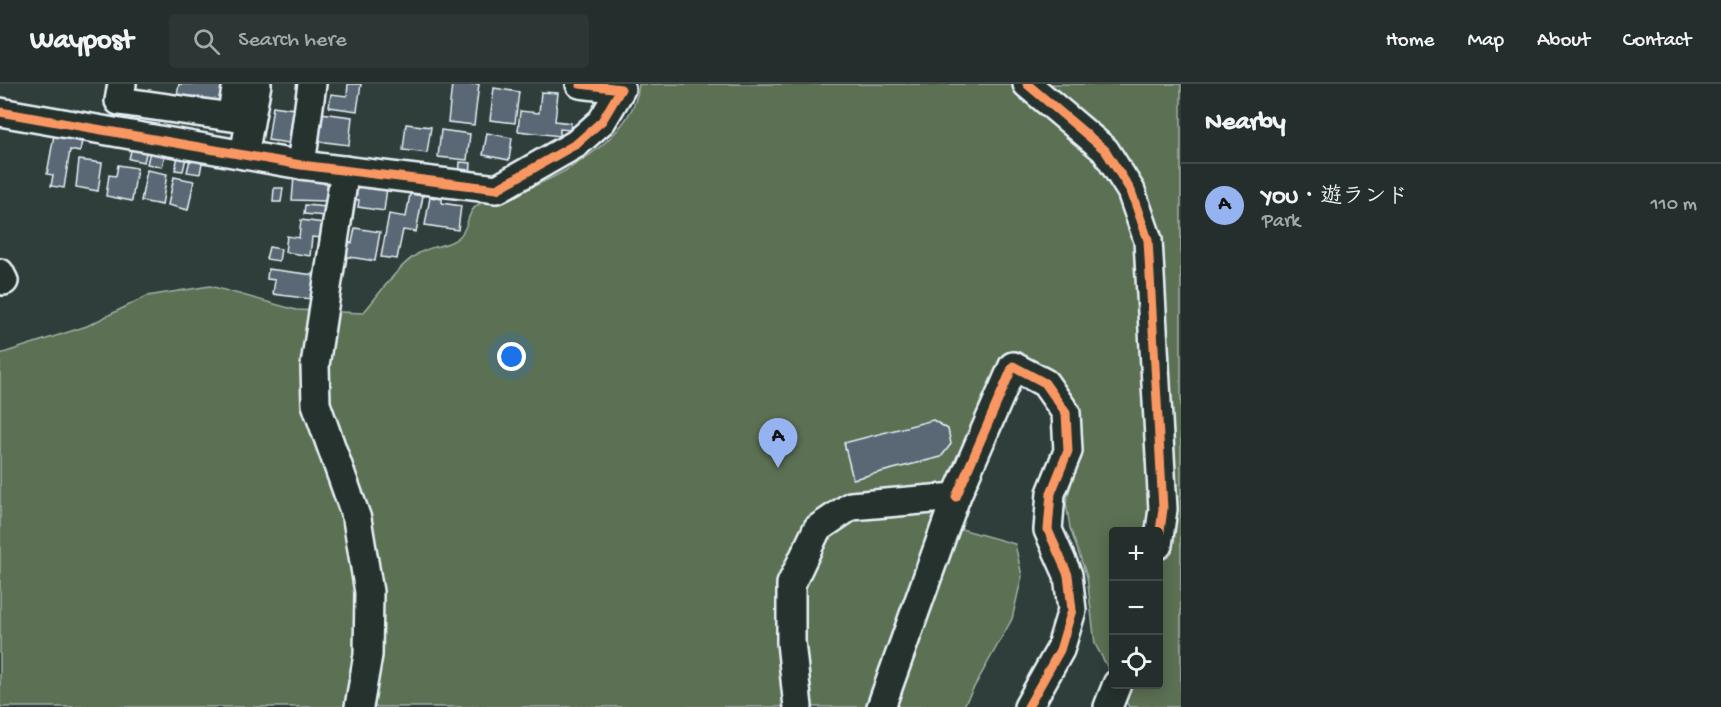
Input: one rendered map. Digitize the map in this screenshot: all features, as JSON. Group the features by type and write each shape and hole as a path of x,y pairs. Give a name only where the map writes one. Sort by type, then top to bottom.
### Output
{"street":[{"path":"122,84 119,102 231,117 237,84"},
{"path":"244,155 257,84"},
{"path":"300,165 312,84"},
{"path":"0,112 300,165 497,189 576,144 602,122 621,90 580,84"},
{"path":"1027,84 1105,150 1131,191 1148,240 1163,508 1160,527"},
{"path":"345,170 315,365 316,404 357,519 369,592 368,655 359,707"},
{"path":"881,707 956,497 1012,366 1045,383 1066,413 1068,451 1051,493 1048,530 1068,575 1072,610 1060,650 1028,707"},
{"path":"798,707 791,642 791,584 817,529 851,506 956,497"},
{"path":"1108,707 1115,689"}],"green space":[{"path":"639,84 1181,84 1181,707 1129,707 1119,689 1163,689 1163,527 1109,527 1109,670 1095,644 1087,577 1070,528 1066,502 1080,454 1080,405 1066,413 1013,367 947,525 1015,544 1022,576 1012,619 963,707 0,707 0,354 87,326 147,296 210,286 296,310 363,313 396,273 411,259 424,250 456,240 463,232 476,206 530,187 571,167 609,139 624,122 634,104"}],"building":[{"path":"179,84 223,84 220,103 176,101"},
{"path":"348,84 361,84 357,111 329,107 331,94 347,96"},
{"path":"452,84 479,84 474,125 448,122"},
{"path":"494,88 519,92 515,123 490,120"},
{"path":"541,92 558,93 555,121 571,123 570,130 560,129 560,136 518,131 520,111 539,113"},
{"path":"273,106 294,109 289,143 268,140"},
{"path":"320,113 352,117 349,145 317,141"},
{"path":"406,124 431,127 427,153 403,150"},
{"path":"441,130 470,134 467,160 438,157"},
{"path":"487,133 512,138 509,160 483,155"},
{"path":"54,135 82,140 80,152 70,150 64,188 51,186 53,175 47,174"},
{"path":"132,146 147,149 144,162 129,159"},
{"path":"150,151 165,154 162,167 147,164"},
{"path":"178,156 186,158 183,171 175,170"},
{"path":"79,160 102,163 98,191 76,187"},
{"path":"190,160 202,163 200,174 187,172"},
{"path":"460,162 471,163 470,177 459,176"},
{"path":"118,165 137,168 132,201 106,196 109,175 116,176"},
{"path":"147,170 167,174 162,205 141,201"},
{"path":"174,177 194,181 188,210 168,205"},
{"path":"294,177 328,181 326,201 292,200"},
{"path":"354,183 387,188 384,211 358,207 359,200 352,199"},
{"path":"274,188 283,188 281,202 273,202"},
{"path":"410,194 423,196 416,232 403,230 397,259 381,257 389,214 406,217"},
{"path":"430,197 442,199 442,203 461,206 458,230 425,225"},
{"path":"305,205 327,207 326,216 304,214"},
{"path":"301,220 324,223 322,238 312,237 310,256 285,252 287,236 299,238"},
{"path":"355,228 380,232 375,261 343,256 345,242 352,243"},
{"path":"269,247 281,249 279,261 266,259"},
{"path":"268,269 314,275 311,299 273,294 275,280 267,279"},
{"path":"933,420 948,429 951,444 941,457 853,479 844,443"}],"cycle path":[{"path":"0,112 301,165 497,189 576,144 602,121 621,89 580,84"},
{"path":"1027,84 1105,150 1131,191 1148,240 1163,509 1160,527"},
{"path":"956,497 1013,366 1045,383 1066,413 1068,451 1051,493 1048,530 1068,575 1072,610 1060,650 1028,707"}],"place":[{"name":"YOU・遊ランド","path":"778,468"}]}
